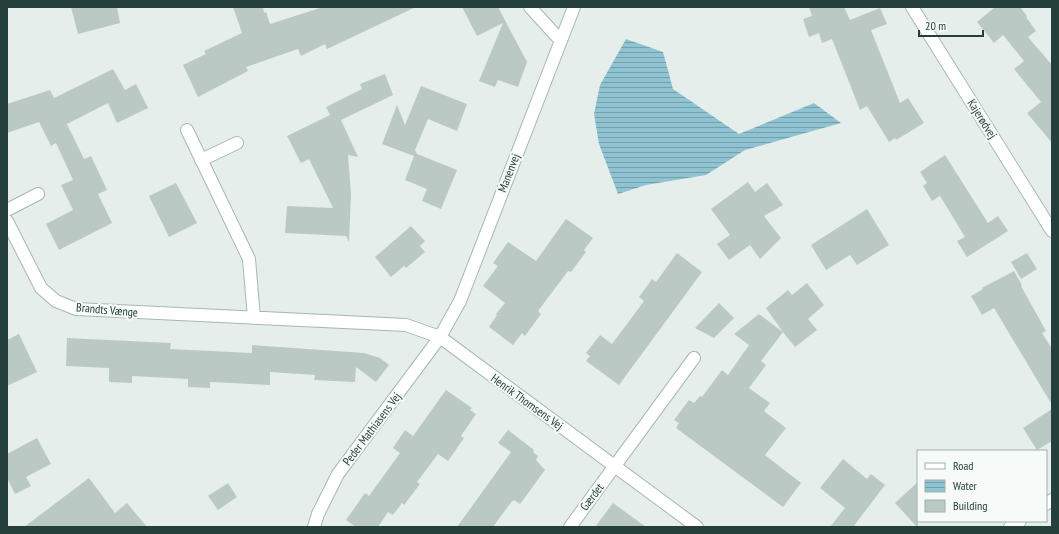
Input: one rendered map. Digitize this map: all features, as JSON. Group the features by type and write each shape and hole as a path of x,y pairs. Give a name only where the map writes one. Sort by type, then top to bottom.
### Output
{"street":[{"path":"530,7 560,40"},
{"name":"Manenvej","path":"440,337 460,301 574,7"},
{"name":"Kajerødvej","path":"912,7 1052,231"},
{"path":"187,130 249,259 254,318"},
{"path":"201,160 237,143"},
{"path":"7,210 38,194"},
{"name":"Brandts Vænge","path":"7,221 41,288 56,302 76,309 406,325 440,337"},
{"name":"Henrik Thomsens Vej","path":"440,337 697,527"},
{"name":"Peder Mathiasens Vej","path":"314,527 318,514 338,474 440,337"},
{"path":"615,466 694,358"},
{"name":"Gærdet","path":"570,527 615,466"}],"water":[{"path":"626,39 663,52 673,89 739,134 814,103 841,123 745,150 706,175 646,185 618,194 599,144 594,114 600,85"}],"building":[{"path":"71,7 117,7 120,23 78,34"},
{"path":"233,7 263,7 264,13 266,12 270,24 323,7 416,7 327,49 325,44 301,56 298,49 246,67 248,71 198,97 183,65 206,54 204,51 242,33"},
{"path":"462,7 498,7 527,62 518,87 498,80 495,87 479,81 503,23 477,36"},
{"path":"809,7 844,7 850,20 880,8 887,24 871,30 900,103 908,98 924,123 896,140 895,138 889,142 867,106 860,110 832,39 822,43 819,33 809,37 803,19 812,16"},
{"path":"995,7 1020,7 1036,31 1028,37 1052,65 1052,143 1027,113 1041,102 1014,69 1024,61 1003,35 994,43 977,22"},
{"path":"113,69 125,90 136,84 148,108 117,123 108,103 67,124 84,159 91,156 107,190 98,194 112,223 59,250 46,224 73,210 61,185 73,180 56,143 51,146 39,122 7,133 7,104 50,90 54,98"},
{"path":"385,74 393,95 341,120 358,157 348,155 351,194 349,242 346,236 285,233 287,206 333,208 309,159 301,163 287,136 330,115 326,107 362,89 360,84"},
{"path":"421,86 467,104 457,131 428,119 415,150 417,154 457,170 441,209 422,201 427,189 405,180 414,156 382,144 397,105 405,125"},
{"path":"945,155 988,223 998,216 1008,231 967,257 957,241 965,237 940,196 932,201 923,186 927,183 920,172"},
{"path":"748,182 755,192 767,183 783,205 764,216 781,238 760,259 750,245 729,260 717,244 730,235 711,209"},
{"path":"176,183 197,223 169,237 149,196"},
{"path":"867,209 889,245 857,265 850,255 826,270 811,245"},
{"path":"566,219 593,238 584,250 586,252 571,272 568,271 538,311 541,314 525,336 522,333 513,345 489,327 497,315 496,314 505,303 483,286 498,266 493,263 508,242 536,261"},
{"path":"411,226 425,241 420,246 425,252 406,268 404,266 391,277 375,257"},
{"path":"677,253 702,272 619,385 586,361 590,356 586,353 600,335 612,344 644,301 639,297 652,279 656,282"},
{"path":"1027,253 1037,269 1021,279 1011,262"},
{"path":"1014,271 1046,331 1042,333 1052,349 1052,405 994,308 982,315 971,296 983,289 982,288"},
{"path":"807,283 824,305 808,319 817,330 795,347 766,308 788,290 792,295"},
{"path":"719,303 734,318 714,338 695,328"},
{"path":"759,314 783,332 761,361 766,365 749,388 770,403 764,411 786,428 765,455 801,483 783,507 676,428 679,423 674,420 689,400 694,403 700,396 702,397 722,370 728,375 749,345 734,334"},
{"path":"19,334 37,372 7,386 7,340"},
{"path":"67,338 171,343 170,349 252,353 252,345 364,353 380,358 389,365 376,382 356,367 355,382 314,380 315,375 270,372 270,385 210,382 210,388 188,387 188,379 132,376 132,383 109,382 109,368 66,366"},
{"path":"446,390 472,408 470,410 476,414 461,436 464,438 448,461 438,454 417,482 420,484 404,505 402,503 393,515 388,512 378,527 356,527 346,520 365,493 369,496 400,453 393,448 405,430 413,436"},
{"path":"1052,409 1052,441 1037,450 1023,428"},
{"path":"508,430 534,450 533,452 538,456 536,460 545,470 520,504 514,500 512,501 493,527 457,527 511,452 498,443"},
{"path":"37,438 51,464 26,477 31,486 15,494 7,478 7,454"},
{"path":"843,459 867,479 871,474 885,485 853,527 830,527 845,508 820,488"},
{"path":"89,478 115,513 127,503 147,527 24,527"},
{"path":"228,483 237,497 218,510 208,496"},
{"path":"917,483 918,527 917,527 895,503"},
{"path":"613,503 646,527 595,527"}]}
